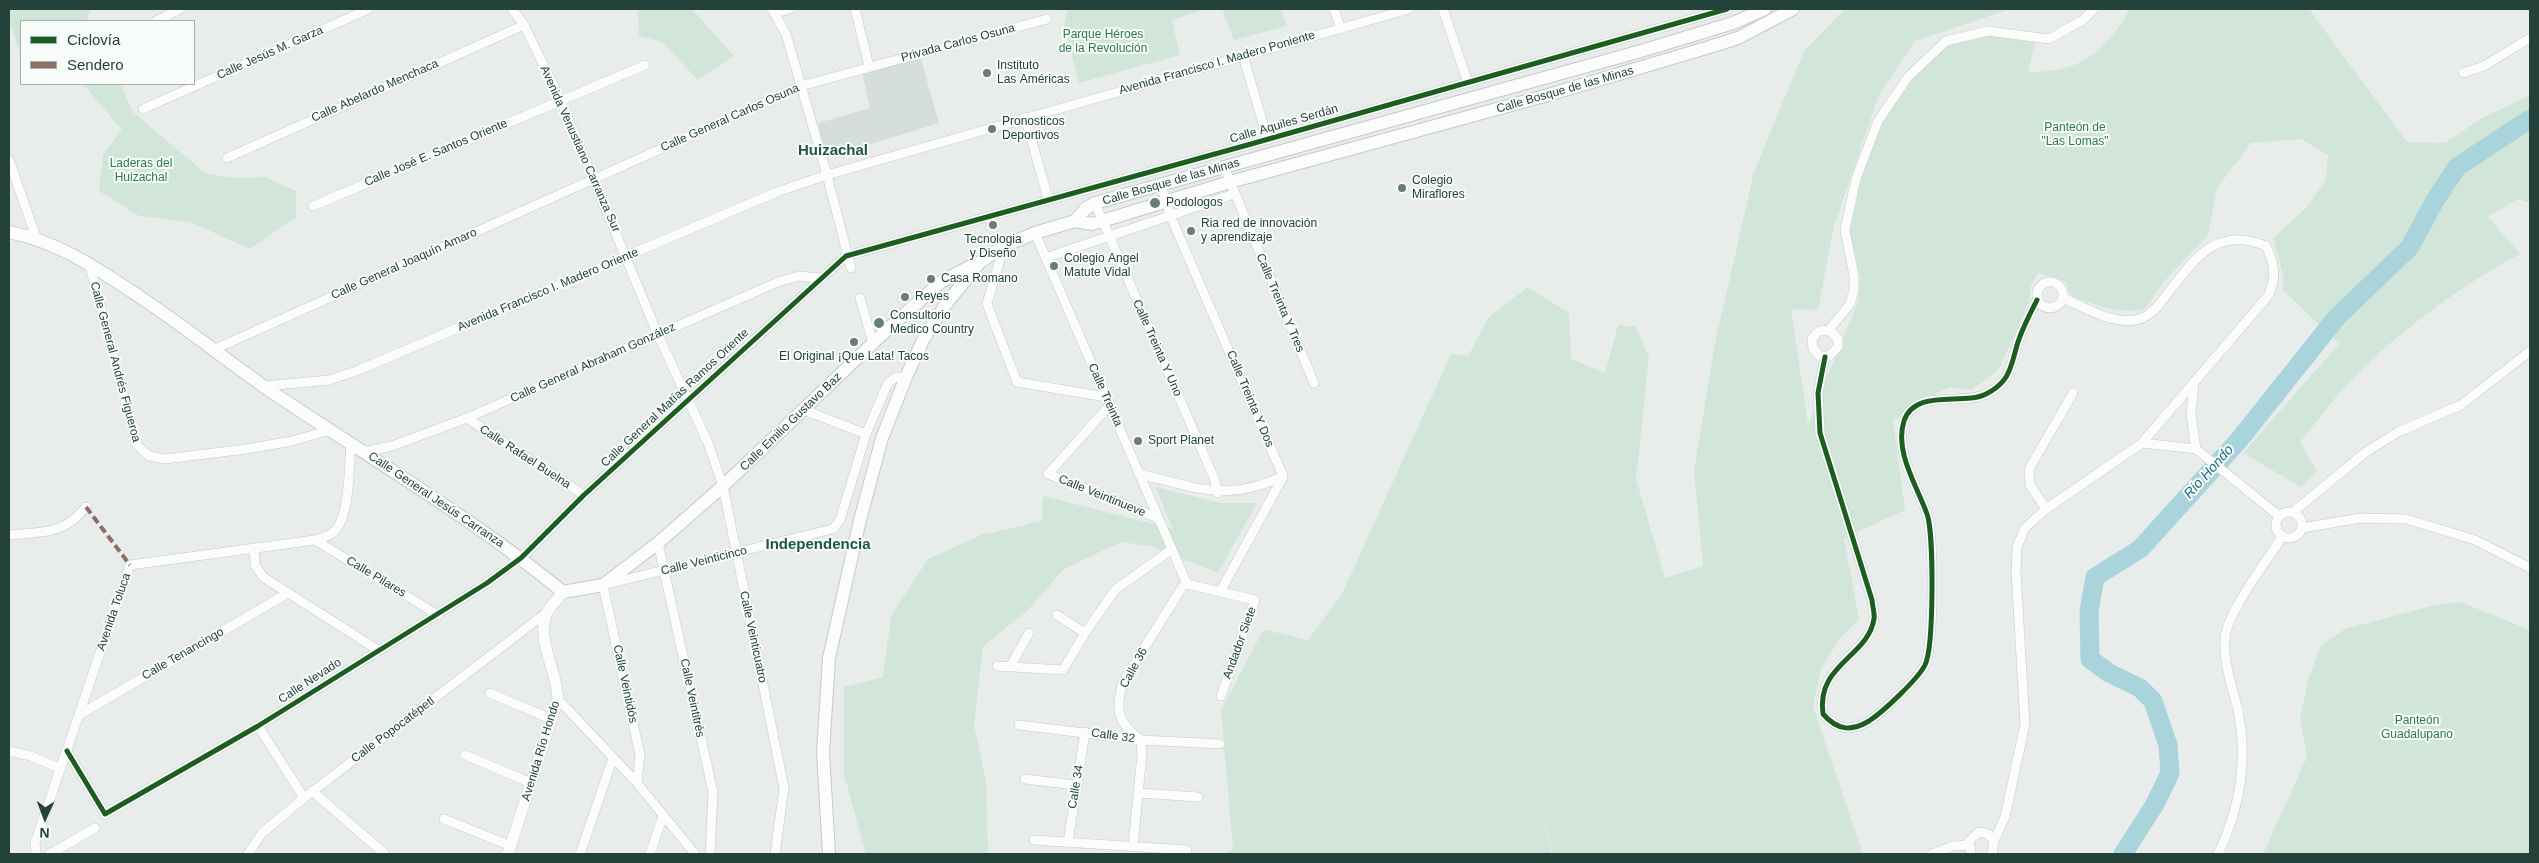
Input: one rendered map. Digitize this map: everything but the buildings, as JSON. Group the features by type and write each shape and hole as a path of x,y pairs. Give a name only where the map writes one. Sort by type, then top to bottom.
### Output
{"main road":[{"name":"Calle Bosque de las Minas","path":"1075,221 1086,208 1095,203 1650,49 1732,23 1765,9"},
{"name":"Calle Bosque de las Minas","path":"1075,221 1092,224 1166,201 1232,188 1548,96 1738,38 1793,9"},
{"path":"829,854 823,752 829,658 867,492 882,438 923,340 946,304 980,262 1004,246 1035,233 1075,221"},
{"name":"Calle General Jesús Carranza","path":"9,232 36,238 89,263 215,349 265,386 520,558 563,592"},
{"name":"Calle Emilio Gustavo Baz","path":"603,586 658,543 723,486 873,343 942,281 980,262"},
{"name":"Calle Veinticinco","path":"563,592 603,586"}],"street":[{"path":"158,20 180,9"},
{"name":"Calle Jesús M. Garza","path":"143,109 369,9"},
{"name":"Avenida Venustiano Carranza Sur","path":"512,9 524,25 560,99 723,486"},
{"path":"790,9 773,11 786,34 827,175 846,256 851,268"},
{"path":"855,9 869,66"},
{"path":"1334,9 1341,28"},
{"name":"Avenida Francisco I. Madero Poniente","path":"827,175 1409,9"},
{"path":"1443,9 1468,82"},
{"name":"Calle Aquiles Serdán","path":"846,256 1048,198 1268,140 1727,9"},
{"path":"1829,330 1850,304 1854,290 1854,276 1845,230 1856,179 1878,120 1908,77 1946,41 1988,31 2049,39 2083,20 2094,9"},
{"name":"Privada Carlos Osuna","path":"869,66 1047,19"},
{"name":"Calle Abelardo Menchaca","path":"227,158 524,25"},
{"path":"2463,72 2484,66 2530,38"},
{"path":"1243,56 1268,140"},
{"name":"Calle José E. Santos Oriente","path":"313,206 560,99 645,65"},
{"name":"Calle General Carlos Osuna","path":"594,179 801,86 869,66"},
{"path":"1025,117 1048,198"},
{"path":"9,160 36,238"},
{"name":"Calle Treinta Y Tres","path":"1224,167 1314,383"},
{"name":"Avenida Francisco I. Madero Oriente","path":"265,386 329,380 359,370 777,192 827,175"},
{"name":"Calle General Joaquín Amaro","path":"215,349 594,179"},
{"name":"Calle Treinta Y Dos","path":"1161,184 1170,215 1283,476"},
{"path":"1045,258 1170,215 1232,188"},
{"name":"Calle Treinta Y Uno","path":"1095,203 1214,478 1218,493"},
{"name":"Calle Treinta","path":"1035,233 1187,584"},
{"path":"1992,854 1994,841 2005,817 2026,724 2016,572 2017,546 2025,528 2046,509 2142,443 2238,334 2273,287 2274,266 2266,246 2241,238 2226,240 2212,245 2183,274 2153,312 2135,320 2101,314 2063,298"},
{"path":"1004,246 987,304 1017,382 1108,401"},
{"name":"Calle General Matías Ramos Oriente","path":"520,558 584,495 846,256"},
{"name":"Calle General Andrés Figueroa","path":"89,263 137,445 149,456 165,459 246,449 292,441 330,430"},
{"name":"Calle General Abraham González","path":"364,452 406,441 467,418 778,282 799,276 820,278"},
{"path":"1825,357 1818,393 1820,433 1872,600 1874,618 1869,633 1830,677 1823,690 1824,714 1837,727 1846,728 1858,727 1871,720 1903,691 1925,664 1931,642 1932,612 1928,517 1906,462 1901,437 1904,419 1916,406 1929,401 1976,398 1987,394 2004,380 2026,321 2037,300 2037,289 2046,282 2057,283 2061,287 2063,298 2059,304 2052,308 2045,308 2037,300"},
{"path":"860,298 873,343"},
{"path":"1829,330 1836,335 1839,343 1833,354 1825,357 1816,353 1812,344 1815,334 1819,331 1829,330"},
{"path":"2142,443 2199,452 2276,514 2293,512 2366,452 2398,432 2461,406 2508,371 2530,351"},
{"path":"804,410 866,434 888,383 896,377 906,377"},
{"path":"2194,385 2190,414 2199,452"},
{"path":"2046,509 2030,485 2028,469 2073,393"},
{"name":"Calle Veintinueve","path":"1108,401 1048,474 1158,518"},
{"name":"Calle Rafael Buelna","path":"467,418 584,495"},
{"name":"Calle Veinticinco","path":"603,586 827,532 838,525 840,520 866,434"},
{"path":"315,540 327,536 336,530 342,517 351,444"},
{"path":"1139,474 1218,493 1262,487 1283,476"},
{"path":"1220,592 1283,476"},
{"name":"Calle Veinticuatro","path":"723,486 735,553 784,788 775,854"},
{"path":"9,535 62,529 86,507"},
{"path":"2293,512 2301,518 2302,528"},
{"path":"2276,514 2276,525 2282,537"},
{"path":"2282,537 2294,538 2302,528 2361,518 2406,519 2474,540 2530,568"},
{"path":"2218,854 2236,809 2243,750 2238,713 2226,659 2226,632 2235,610 2282,537"},
{"name":"Avenida Toluca","path":"36,854 35,843 130,565 315,540"},
{"name":"Calle Pilares","path":"315,540 438,615"},
{"name":"Calle Veintitrés","path":"658,543 713,792 710,854"},
{"path":"254,548 258,572 378,650"},
{"path":"997,666 1061,671 1065,668 1085,633 1115,590 1172,549"},
{"name":"Calle Nevado","path":"67,751 105,814 258,726 378,650 438,615 487,583 520,558"},
{"name":"Andador Siete","path":"1187,584 1255,600 1221,696"},
{"name":"Calle 36","path":"1141,740 1130,732 1118,711 1123,682 1183,586 1187,584"},
{"name":"Calle Veintidós","path":"603,586 640,756 637,784"},
{"path":"546,613 563,592"},
{"name":"Calle Tenancingo","path":"79,715 288,593"},
{"name":"Avenida Río Hondo","path":"509,850 558,699 546,646 546,613"},
{"name":"Calle Popocatépetl","path":"248,854 262,833 312,791 546,613"},
{"path":"1057,615 1085,633"},
{"path":"1010,667 1029,633"},
{"path":"490,693 552,719"},
{"path":"558,699 637,784 695,854"},
{"name":"Calle 32","path":"1019,725 1141,740 1220,744"},
{"path":"258,726 304,798"},
{"name":"Calle 34","path":"1068,842 1085,732"},
{"path":"1133,846 1139,794 1142,754 1141,740"},
{"path":"9,751 31,756 61,769"},
{"path":"465,755 531,783"},
{"path":"580,854 613,758"},
{"path":"1024,779 1076,786"},
{"path":"312,791 384,854"},
{"path":"1139,794 1198,797"},
{"path":"650,854 663,816"},
{"path":"444,819 509,850"},
{"path":"50,854 95,828"},
{"path":"1932,854 1953,846 1969,850 1971,837 1979,832 1988,834 1994,841"},
{"path":"1034,840 1188,850"}],"shaded area":[{"path":"920,56 939,123 826,158 818,123 870,108 862,72"}],"green space":[{"path":"9,9 90,9 87,20 20,20 20,53 9,22"},
{"path":"638,9 692,9 734,56 698,80 662,42 639,36"},
{"name":"Parque Héroes de la Revolución","path":"1068,9 1206,9 1172,20 1180,55 1079,83 1064,25"},
{"path":"1222,9 1281,9 1287,26 1234,40"},
{"name":"Panteón de \"Las Lomas\"","path":"1845,9 1998,9 2004,11 1915,41 1879,95 1834,226 1818,310 1791,309 1808,424 1858,302 1860,277 1849,230 1861,177 1882,122 1912,80 1948,45 1991,34 2035,43 2028,72 2046,71 2062,69 2077,64 2089,57 2111,37 2130,9 2309,9 2407,142 2445,143 2482,118 2530,95 2530,203 2518,199 2488,217 2520,254 2473,282 2425,315 2359,372 2341,391 2300,442 2317,471 2301,487 2243,453 2339,344 2283,290 2283,275 2273,238 2307,207 2326,180 2328,155 2301,139 2251,143 2217,188 2208,235 2163,283 2145,309 2125,311 2090,303 2071,296 2065,281 2038,273 2031,285 2029,302 1999,369 1972,390 1948,387 1893,421 1905,510 1844,538 1859,619 1841,637 1821,668 1813,707 1863,854 1553,854 1532,774 1552,854 1225,854 1233,849 1221,711 1262,632 1266,630 1308,640 1342,594 1451,354 1468,356 1489,317 1528,287 1569,313 1571,359 1605,373 1618,325 1636,327 1649,357 1636,479 1665,578 1703,566 1694,471 1715,343 1754,172 1804,51"},
{"name":"Laderas del Huizachal","path":"84,85 120,85 133,112 205,173 232,178 265,177 296,191 296,217 250,249 190,222 139,216 99,191 103,155 122,130"},
{"path":"1155,487 1221,503 1257,503 1218,573 1150,546 1121,542 1064,569 1027,611 983,646 974,725 986,781 988,854 866,854 844,774 844,687 883,677 891,616 928,559 981,535 1042,521 1043,496 1173,529"},
{"name":"Panteón Guadalupano","path":"2461,602 2530,630 2530,854 2263,854 2307,757 2300,718 2308,680 2321,645 2345,629 2432,606"}],"waterway":[{"name":"Rio Hondo","path":"2123,854 2155,804 2170,773 2168,745 2153,701 2140,688 2109,673 2090,659 2089,611 2095,577 2140,549 2239,440 2337,317 2410,247 2434,202 2457,167 2530,119"}],"marked path":[{"path":"86,507 130,565"}],"cycle path":[{"path":"67,751 105,814 258,726 487,583 521,558 584,495 846,256 1727,9"},
{"path":"1825,357 1818,393 1820,433 1872,600 1874,614 1870,632 1863,643 1834,672 1827,683 1823,697 1823,714 1839,726 1850,728 1869,721 1900,695 1921,671 1928,654 1932,590 1931,543 1927,514 1904,456 1902,444 1904,421 1910,411 1918,405 1929,401 1976,397 1996,388 2009,372 2020,336 2037,300"}],"place":[{"name":"Instituto Las Américas","path":"987,73"},
{"name":"Pronosticos Deportivos","path":"992,129"},
{"name":"Colegio Miraflores","path":"1402,188"},
{"name":"Podologos","path":"1155,203"},
{"name":"Tecnologia y Diseño","path":"993,225"},
{"name":"Ria red de innovación y aprendizaje","path":"1191,231"},
{"name":"Colegio Angel Matute Vidal","path":"1054,266"},
{"name":"Casa Romano","path":"931,279"},
{"name":"Reyes","path":"905,297"},
{"name":"Consultorio Medico Country","path":"879,323"},
{"name":"El Original ¡Que Lata! Tacos","path":"854,342"},
{"name":"Sport Planet","path":"1138,441"}],"district":[{"name":"Huizachal","path":"833,151"},
{"name":"Independencia","path":"818,545"}]}
